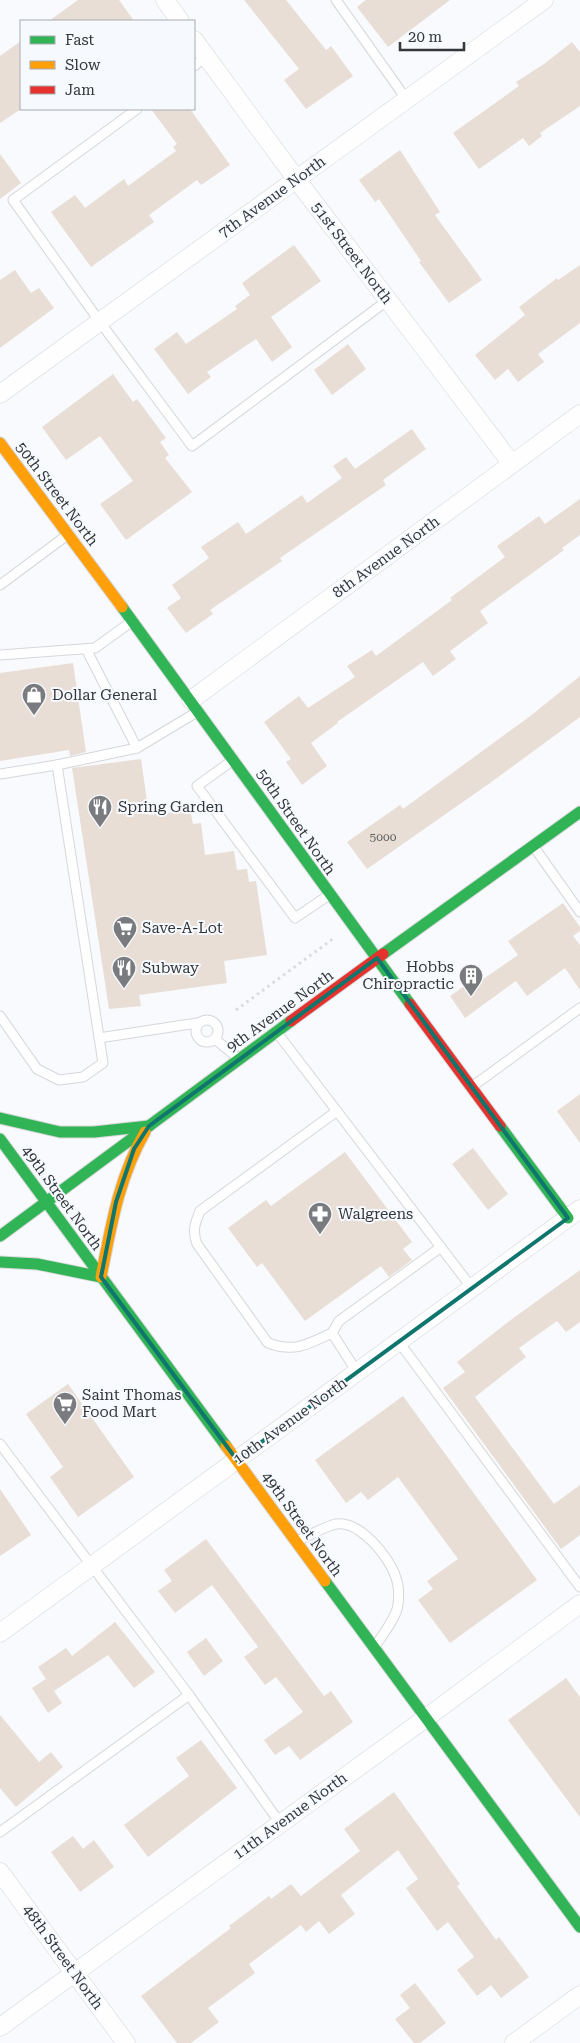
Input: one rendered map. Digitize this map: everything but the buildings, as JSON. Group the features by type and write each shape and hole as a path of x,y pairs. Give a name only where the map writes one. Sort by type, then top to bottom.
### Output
{"street":[{"path":"164,0 179,20"},
{"name":"7th Avenue North","path":"0,394 544,0"},
{"name":"51st Street North","path":"195,44 200,62 297,180 512,464"},
{"name":"8th Avenue North","path":"195,705 580,414"},
{"name":"50th Street North","path":"0,443 195,705 329,894 472,1087 574,1213"},
{"name":"9th Avenue North","path":"0,1236 377,958 580,812"},
{"path":"0,1118 59,1132 83,1132 149,1126"},
{"path":"0,1262 37,1264 101,1277 116,1202 134,1149 149,1126"},
{"name":"49th Street North","path":"0,1139 580,1927"},
{"name":"10th Avenue North","path":"0,1633 574,1213"},
{"name":"11th Avenue North","path":"0,2026 426,1718 580,1604"},
{"name":"48th Street North","path":"0,1872 126,2043"},
{"path":"514,2043 580,1995"}],"lane":[{"path":"336,0 407,100"},
{"path":"135,110 13,200 192,446 388,300"},
{"path":"0,585 68,534"},
{"path":"0,655 95,648 132,621"},
{"path":"86,649 137,748"},
{"path":"0,774 58,765 137,748 195,705"},
{"path":"234,759 197,786 295,918 329,894"},
{"path":"0,1016 37,1069 60,1080 83,1077 103,1063 58,765"},
{"path":"533,846 580,912"},
{"path":"472,1087 580,1008"},
{"path":"99,1038 197,1023 211,1019 218,1027 219,1033 216,1040 210,1042 202,1041 195,1029 197,1023"},
{"path":"277,1032 472,1288"},
{"path":"216,1040 240,1060"},
{"path":"337,1111 200,1211 194,1224 194,1235 197,1244 268,1343 291,1348 305,1346 332,1333 339,1321 441,1247"},
{"path":"332,1333 357,1372"},
{"path":"398,1342 580,1587"},
{"path":"0,1444 93,1566 280,1823"},
{"path":"296,1541 337,1524 352,1526 368,1537 379,1549 396,1578 398,1607 374,1648"},
{"path":"0,1832 188,1695"}],"path":[{"path":"236,1010 340,933"}],"highlighted area":[{"path":"377,958 568,1218 237,1460 101,1277 116,1202 134,1149 149,1126"}],"traffic: fast":[{"path":"122,607 410,1004"},
{"path":"383,954 580,812"},
{"path":"0,1236 291,1021"},
{"path":"0,1118 60,1132 94,1132 149,1126"},
{"path":"500,1126 568,1218"},
{"path":"0,1139 226,1446"},
{"path":"0,1262 37,1264 101,1277"},
{"path":"325,1581 580,1927"}],"traffic: slow":[{"path":"0,443 122,607"},
{"path":"101,1277 112,1221 122,1184 145,1132"},
{"path":"226,1446 325,1581"}],"traffic: jam":[{"path":"291,1021 383,954"},
{"path":"410,1004 500,1126"}],"place":[{"name":"Dollar General","path":"34,716"},
{"name":"Spring Garden","path":"100,828"},
{"name":"Save-A-Lot","path":"125,949"},
{"name":"Subway","path":"124,989"},
{"name":"Hobbs Chiropractic","path":"471,997"},
{"name":"Walgreens","path":"320,1235"},
{"name":"Saint Thomas Food Mart","path":"65,1425"}]}
